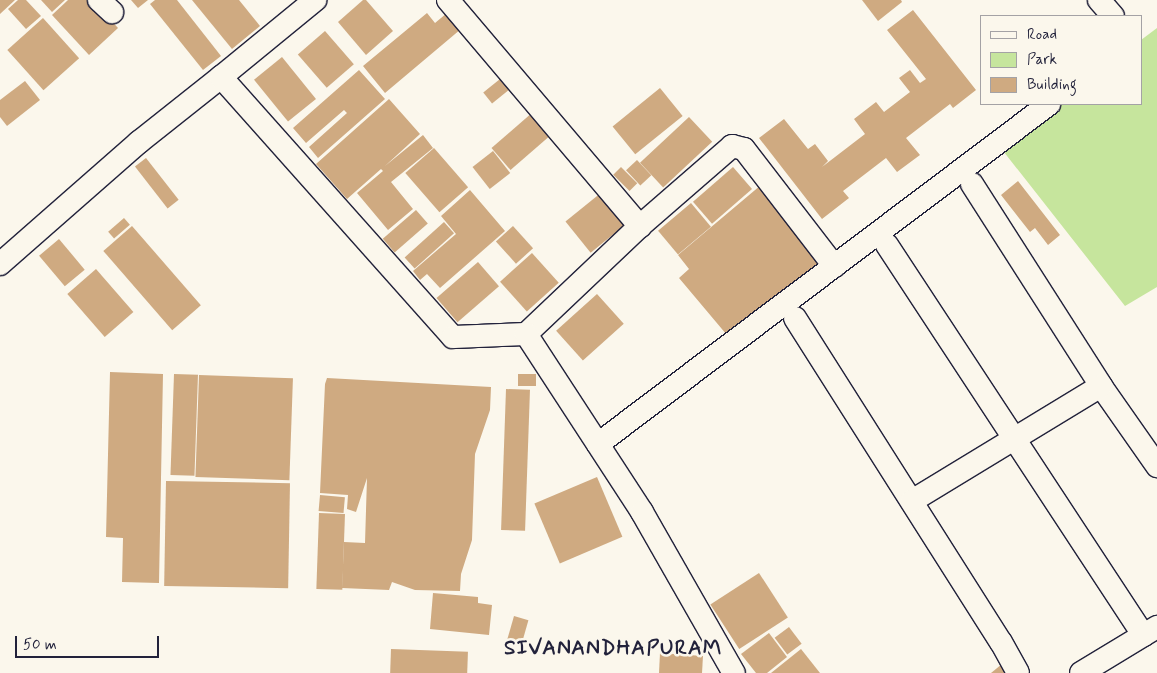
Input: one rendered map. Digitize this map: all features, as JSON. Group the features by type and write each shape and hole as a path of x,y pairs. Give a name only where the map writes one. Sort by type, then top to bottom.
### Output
{"street":[{"path":"0,264 140,142 315,0"},
{"path":"448,0 640,226"},
{"path":"1099,0 1112,15"},
{"path":"221,77 453,337 526,334 640,226 732,146 744,149 834,266"},
{"path":"598,444 1048,105"},
{"path":"972,184 1101,386 1157,466"},
{"path":"887,245 1014,439 1150,631 1082,673"},
{"path":"795,318 1001,642 1018,673"},
{"path":"526,334 642,512 734,673"},
{"path":"912,501 1101,386"}],"green space":[{"path":"1157,28 1157,287 1125,306 1000,147 1056,105 1142,105 1142,39"}],"building":[{"path":"0,0 15,0 0,14"},
{"path":"18,0 26,0 41,16 26,29 8,9"},
{"path":"41,0 65,0 52,12"},
{"path":"68,0 93,0 118,28 89,55 52,15"},
{"path":"131,0 148,0 138,8"},
{"path":"155,0 177,0 221,56 203,70 150,4"},
{"path":"192,0 239,0 260,26 232,49"},
{"path":"363,0 366,0 393,31 366,55 338,22"},
{"path":"862,0 901,0 902,2 878,21"},
{"path":"913,10 976,90 953,108 950,104 906,138 920,155 897,172 886,158 843,191 849,198 822,219 759,138 784,119 808,149 815,144 828,161 822,167 865,134 854,119 876,102 884,112 910,92 899,78 910,70 920,83 926,79 887,30"},
{"path":"427,13 435,23 447,13 461,29 385,93 363,66"},
{"path":"43,18 79,58 43,90 7,50"},
{"path":"325,31 354,64 327,88 298,55"},
{"path":"282,57 316,99 288,122 254,80"},
{"path":"359,70 385,99 318,158 309,147 347,113 344,110 306,143 293,128"},
{"path":"505,75 514,86 492,104 483,93"},
{"path":"25,81 40,100 7,126 0,117 0,100"},
{"path":"660,88 683,116 635,154 613,126"},
{"path":"389,99 420,134 385,166 423,135 433,148 391,182 413,209 388,230 357,193 383,171 381,169 347,199 316,164"},
{"path":"533,112 552,134 511,170 491,148"},
{"path":"689,117 712,142 663,188 640,163"},
{"path":"434,148 468,187 439,212 405,173"},
{"path":"493,151 510,173 490,189 473,167"},
{"path":"146,158 179,200 168,208 135,167"},
{"path":"637,160 651,175 640,186 626,170"},
{"path":"621,167 637,183 629,191 613,175"},
{"path":"733,167 752,189 712,224 693,202"},
{"path":"1018,181 1060,235 1048,245 1035,228 1030,232 1001,195"},
{"path":"761,185 825,262 732,341 679,278 689,269 678,255"},
{"path":"470,190 505,231 440,288 427,274 420,280 413,271 456,234 441,216"},
{"path":"602,192 627,223 591,253 565,222"},
{"path":"691,203 711,227 678,254 658,231"},
{"path":"416,210 428,224 395,252 383,239"},
{"path":"124,218 130,225 114,239 108,232"},
{"path":"444,222 454,233 415,269 405,257"},
{"path":"132,226 201,305 172,330 103,251"},
{"path":"513,226 533,248 516,264 496,241"},
{"path":"59,239 85,270 65,286 39,256"},
{"path":"532,253 559,283 527,311 500,282"},
{"path":"478,262 499,286 457,322 436,298"},
{"path":"96,269 133,312 105,337 67,294"},
{"path":"597,294 624,324 583,361 556,331"},
{"path":"110,372 163,374 159,583 122,582 123,538 106,537"},
{"path":"174,374 198,375 194,476 170,475"},
{"path":"518,374 536,374 536,386 518,386"},
{"path":"199,375 293,378 289,480 195,477"},
{"path":"327,378 491,387 490,410 475,454 472,540 461,574 460,591 415,590 392,582 389,590 342,588 344,542 365,543 367,478 356,512 347,509 348,495 320,493 325,384"},
{"path":"506,389 530,390 525,531 501,530"},
{"path":"597,477 622,537 560,563 534,504"},
{"path":"166,481 290,483 288,588 164,586"},
{"path":"320,495 345,497 344,513 319,511"},
{"path":"319,513 345,514 342,590 316,589"},
{"path":"759,573 788,617 739,649 710,605"},
{"path":"433,593 478,597 478,603 492,605 489,635 430,629"},
{"path":"514,616 528,620 522,644 507,640"},
{"path":"789,627 802,644 787,655 775,638"},
{"path":"769,633 787,657 767,673 756,673 741,654"},
{"path":"391,649 468,652 467,673 390,673"},
{"path":"801,649 820,673 771,673"},
{"path":"660,653 703,656 702,673 659,673"},
{"path":"1002,664 1009,673 991,673"}],"district":[{"name":"SIVANANDHAPURAM","path":"613,648"}]}
